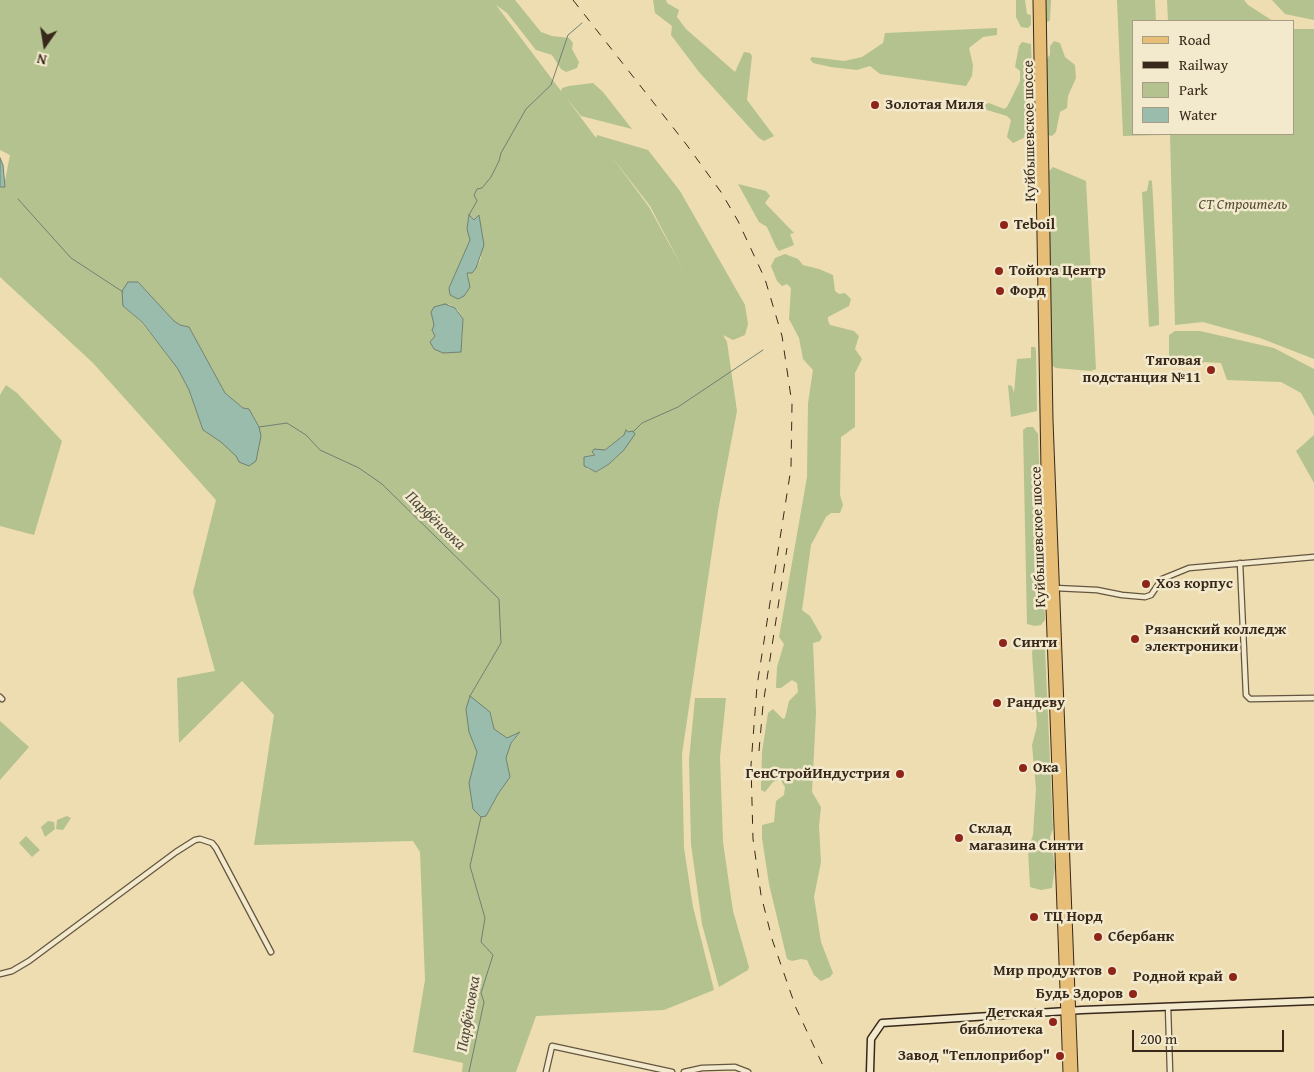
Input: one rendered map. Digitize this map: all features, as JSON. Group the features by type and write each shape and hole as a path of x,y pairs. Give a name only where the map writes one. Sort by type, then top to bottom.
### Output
{"main road":[{"name":"Куйбышевское шоссе","path":"1037,0 1045,471 1069,1011 1074,1072"},
{"name":"Куйбышевское шоссе","path":"1042,0 1048,379 1069,1011 1067,1072"}],"street":[{"path":"1054,588 1098,590 1145,597 1151,595 1162,579 1189,568 1314,556"},
{"path":"1240,562 1246,695 1250,699 1314,698"},
{"path":"0,974 12,971 29,961 176,852 195,840 200,839 212,843 216,848 271,952"},
{"path":"870,1072 871,1039 882,1023 1069,1011 1314,1001"},
{"path":"1168,1006 1170,1072"},
{"path":"546,1072 552,1046 672,1072"},
{"path":"684,1072 702,1068 736,1067 748,1072"}],"green space":[{"path":"0,0 515,0 541,32 552,36 569,38 573,43 572,49 579,62 577,68 566,72 561,69 552,55 536,50 507,13 496,5 561,91 562,88 569,86 593,83 603,92 632,129 581,116 565,96 596,138 597,135 648,150 680,191 745,305 748,324 745,335 733,340 723,335 727,342 737,411 718,511 682,754 684,848 693,907 714,990 664,1010 536,1016 516,1072 462,1072 463,1063 413,1052 425,980 420,852 413,841 254,845 274,715 242,681 179,743 177,678 215,671 193,592 216,500 93,363 0,277 0,188 4,186 10,155 0,150","holes":["609,153 650,206 684,271 649,207","469,216 479,225 482,231 481,258 476,268 468,273 469,284 464,296 458,299 450,295 449,288 470,240","138,282 174,321 189,327 225,393 243,408 249,409 259,427 237,456 203,430 189,390 178,369 141,322 123,306","449,304 458,310 463,319 462,343 434,349 432,345 435,336 434,318","624,435 628,442 624,450 597,472 587,469 587,456 595,455 599,450 605,450","490,712 494,729 507,738 520,733 511,743 506,758 510,777 486,816 473,767"]},
{"path":"653,0 666,0 667,3 679,10 677,17 686,29 735,72 744,52 750,53 752,56 747,100 774,136 764,141 759,138 699,72 671,35 672,26 655,13"},
{"path":"1016,0 1025,0 1027,14 1031,15 1031,25 1028,28 1021,27 1016,17"},
{"path":"1045,0 1051,0 1050,20 1048,22 1045,21"},
{"path":"1117,0 1155,0 1156,20 1132,20 1132,135 1162,135 1123,136"},
{"path":"1167,0 1244,0 1248,5 1271,20 1168,20"},
{"path":"1272,0 1314,0 1314,20 1285,14"},
{"path":"997,28 997,35 983,37 969,48 973,65 972,76 966,86 880,74 870,66 857,70 831,67 813,63 810,59 812,57 844,61 862,57 883,43 885,33"},
{"name":"СТ Строитель","path":"1294,29 1314,29 1314,359 1260,338 1203,322 1175,325 1170,135 1294,135"},
{"path":"1054,41 1060,43 1065,57 1075,65 1076,78 1068,96 1067,108 1060,112 1056,132 1052,136 1048,135 1046,59 1050,55 1050,46"},
{"path":"1022,42 1031,44 1032,68 1028,73 1027,80 1032,97 1033,131 1032,134 1013,143 1007,137 1011,120 1007,116 977,107 989,103 1004,109 1007,107 1020,81 1020,71 1015,67 1019,46"},
{"path":"1053,167 1086,181 1096,369 1091,371 1056,368 1051,365 1048,172"},
{"path":"1149,180 1152,181 1159,325 1149,327 1142,192 1147,191"},
{"path":"738,184 766,191 770,196 765,203 794,233 790,234 794,245 779,251 767,227 759,222"},
{"path":"785,254 798,259 803,265 833,275 835,291 839,294 845,293 851,299 849,306 828,317 828,321 830,325 854,331 859,336 855,349 862,359 855,373 855,427 841,437 840,495 843,505 840,513 831,513 826,517 811,545 802,610 810,616 822,637 820,641 813,643 816,713 812,792 821,807 819,826 821,862 814,897 821,942 833,973 830,977 821,981 814,975 807,960 792,961 787,959 769,884 762,838 762,825 774,822 776,801 784,795 785,787 780,779 773,782 765,792 761,790 762,752 768,713 773,709 783,719 785,718 789,701 798,692 797,683 792,680 781,688 776,688 777,667 784,644 779,637 807,477 808,403 813,370 803,359 799,338 789,319 791,288 787,284 782,286 777,281 771,266 775,258"},
{"path":"1175,331 1200,331 1274,348 1314,369 1314,416 1301,393 1281,382 1227,380 1221,363 1204,362 1200,367 1169,365 1169,335"},
{"path":"1031,347 1035,347 1036,350 1037,411 1011,417 1008,385 1012,386 1014,393 1017,359 1031,358"},
{"path":"6,385 17,393 62,441 34,535 0,526 0,395"},
{"path":"1027,427 1033,427 1038,434 1045,620 1041,625 1035,626 1027,624 1023,430"},
{"path":"1314,435 1314,483 1296,451"},
{"path":"1041,646 1045,649 1053,829 1050,837 1055,867 1052,888 1041,890 1030,887 1028,850 1033,835 1036,789 1032,745 1037,726 1032,653 1033,647"},
{"path":"695,698 726,698 720,757 723,842 733,911 749,967 748,970 719,987 702,924 691,844 689,760"},
{"path":"0,721 29,747 0,780"},
{"path":"67,816 71,818 63,830 56,829 57,820"},
{"path":"48,821 54,822 55,829 45,837 41,827"},
{"path":"26,836 40,850 32,857 19,843"}],"water":[{"path":"0,158 3,165 5,187 0,187"},
{"path":"469,215 474,220 479,215 484,245 476,268 472,273 467,273 470,287 464,296 458,299 450,295 449,288 470,240 467,229"},
{"path":"128,282 138,282 174,321 189,327 225,393 243,408 249,409 259,427 261,436 256,461 249,466 239,462 236,456 221,442 203,430 189,390 178,369 142,322 123,306 122,291"},
{"path":"445,304 455,308 463,319 461,352 443,353 434,349 430,342 435,336 432,330 434,325 431,312 434,307"},
{"path":"626,430 628,432 633,431 635,434 624,450 609,464 596,472 584,466 584,457 595,455 592,452 594,449 605,450 624,435"},
{"path":"470,696 490,712 494,729 507,738 520,732 511,743 506,758 510,777 486,816 481,817 473,809 469,783 477,752 469,732 466,709"}],"waterway":[{"path":"469,215 477,201 474,195 477,189 482,188 491,177 501,153 526,109 551,85 568,35 582,23"},
{"name":"Парфёновка","path":"18,199 71,258 123,292"},
{"path":"633,432 642,423 678,407 763,350"},
{"name":"Парфёновка","path":"259,427 287,423 306,435 320,450 359,468 382,484 499,599 501,643 470,696"},
{"name":"Парфёновка","path":"469,1072 484,1002 481,993 493,955 481,942 485,918 470,866 481,817"}],"railway":[{"path":"573,0 686,144 721,192 738,221 765,279 782,336 792,404 791,468 757,686 751,765 753,839 761,895 772,939 796,1008 826,1072"},
{"path":"759,751 763,705 787,548"}],"place":[{"name":"Золотая Миля","path":"875,105"},
{"name":"Teboil","path":"1004,225"},
{"name":"Тойота Центр","path":"999,271"},
{"name":"Форд","path":"1000,291"},
{"name":"Тяговая подстанция №11","path":"1211,370"},
{"name":"Хоз корпус","path":"1146,584"},
{"name":"Рязанский колледж электроники","path":"1135,639"},
{"name":"Синти","path":"1003,643"},
{"name":"Рандеву","path":"997,703"},
{"name":"Ока","path":"1023,768"},
{"name":"ГенСтройИндустрия","path":"900,774"},
{"name":"Склад магазина Синти","path":"959,838"},
{"name":"ТЦ Норд","path":"1034,917"},
{"name":"Сбербанк","path":"1098,937"},
{"name":"Мир продуктов","path":"1112,971"},
{"name":"Родной край","path":"1233,977"},
{"name":"Будь Здоров","path":"1133,994"},
{"name":"Детская библиотека","path":"1053,1022"},
{"name":"Завод \"Теплоприбор\"","path":"1060,1056"}]}
